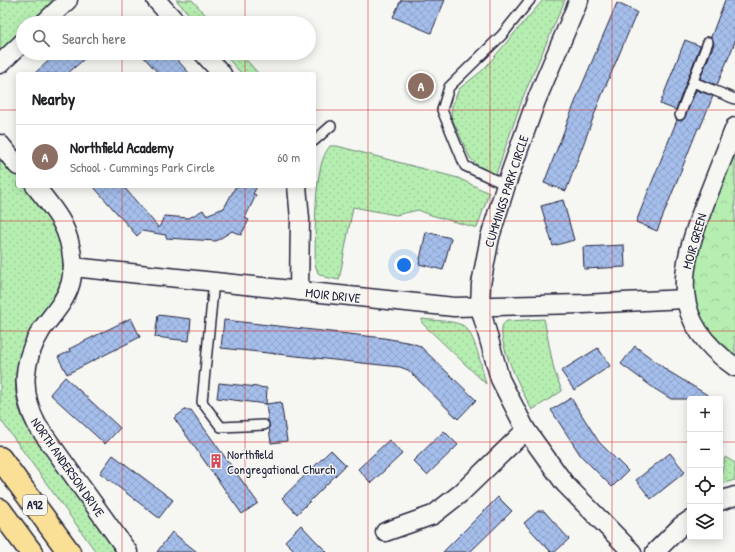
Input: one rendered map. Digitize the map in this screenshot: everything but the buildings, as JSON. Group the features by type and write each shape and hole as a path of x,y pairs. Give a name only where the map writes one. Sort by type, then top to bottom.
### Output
{"main road":[{"name":"A92","path":"0,458 69,552"},
{"name":"A92","path":"0,510 31,552"}],"street":[{"path":"51,16 68,0"},
{"path":"156,0 171,16"},
{"name":"CUMMINGS PARK CIRCLE","path":"579,0 536,101 506,185 490,237 481,284 480,307 500,379 526,430 565,484 632,552"},
{"path":"0,64 16,49"},
{"path":"209,60 220,72"},
{"name":"MOIR GREEN","path":"735,127 691,242 684,279 685,299 690,317 703,338 718,356 735,367"},
{"path":"0,144 16,164"},
{"path":"36,188 66,228 72,248 73,267"},
{"path":"297,188 300,219 299,291"},
{"name":"MOIR DRIVE","path":"73,267 446,306 480,307 685,299"},
{"name":"NORTH ANDERSON DRIVE","path":"73,267 70,285 63,300 42,330 32,348 26,366 28,408 36,425 128,552"},
{"path":"385,532 433,515 461,493 526,430"},
{"path":"723,500 735,496"},
{"path":"655,552 687,522"}],"lane":[{"path":"506,185 465,166 442,110 449,87 502,35 530,0"},
{"path":"680,115 708,42"},
{"path":"693,82 735,99"},
{"path":"316,139 331,126"},
{"path":"214,281 202,402 221,427 264,424"}],"green space":[{"path":"0,0 55,0 39,16 16,16 16,38 0,53"},
{"path":"176,0 192,0 207,16 191,16"},
{"path":"543,0 565,0 523,97 496,174 482,169 470,158 451,116 452,106 459,89 483,70"},
{"path":"229,60 246,60 257,72 240,72"},
{"path":"330,146 337,146 458,178 489,193 477,228 418,210 396,215 353,207 339,280 325,277 318,273 315,264 315,220 320,169 324,156"},
{"path":"735,149 735,355 714,336 703,322 695,301 693,279 695,257 700,234"},
{"path":"0,156 16,175 16,188 28,188 54,220 60,233 65,258 61,280 53,300 20,358 16,380 18,405 24,422 34,438 119,552 96,552 0,419"},
{"path":"422,319 453,322 462,325 467,329 474,343 486,384 422,323"},
{"path":"544,319 554,370 562,391 532,410 508,358 502,336 502,327 507,321"},
{"path":"725,457 735,463 735,480 723,483"}],"place":[{"name":"Northfield Academy","path":"421,86"},
{"name":"Northfield Congregational Church","path":"216,461"}]}
